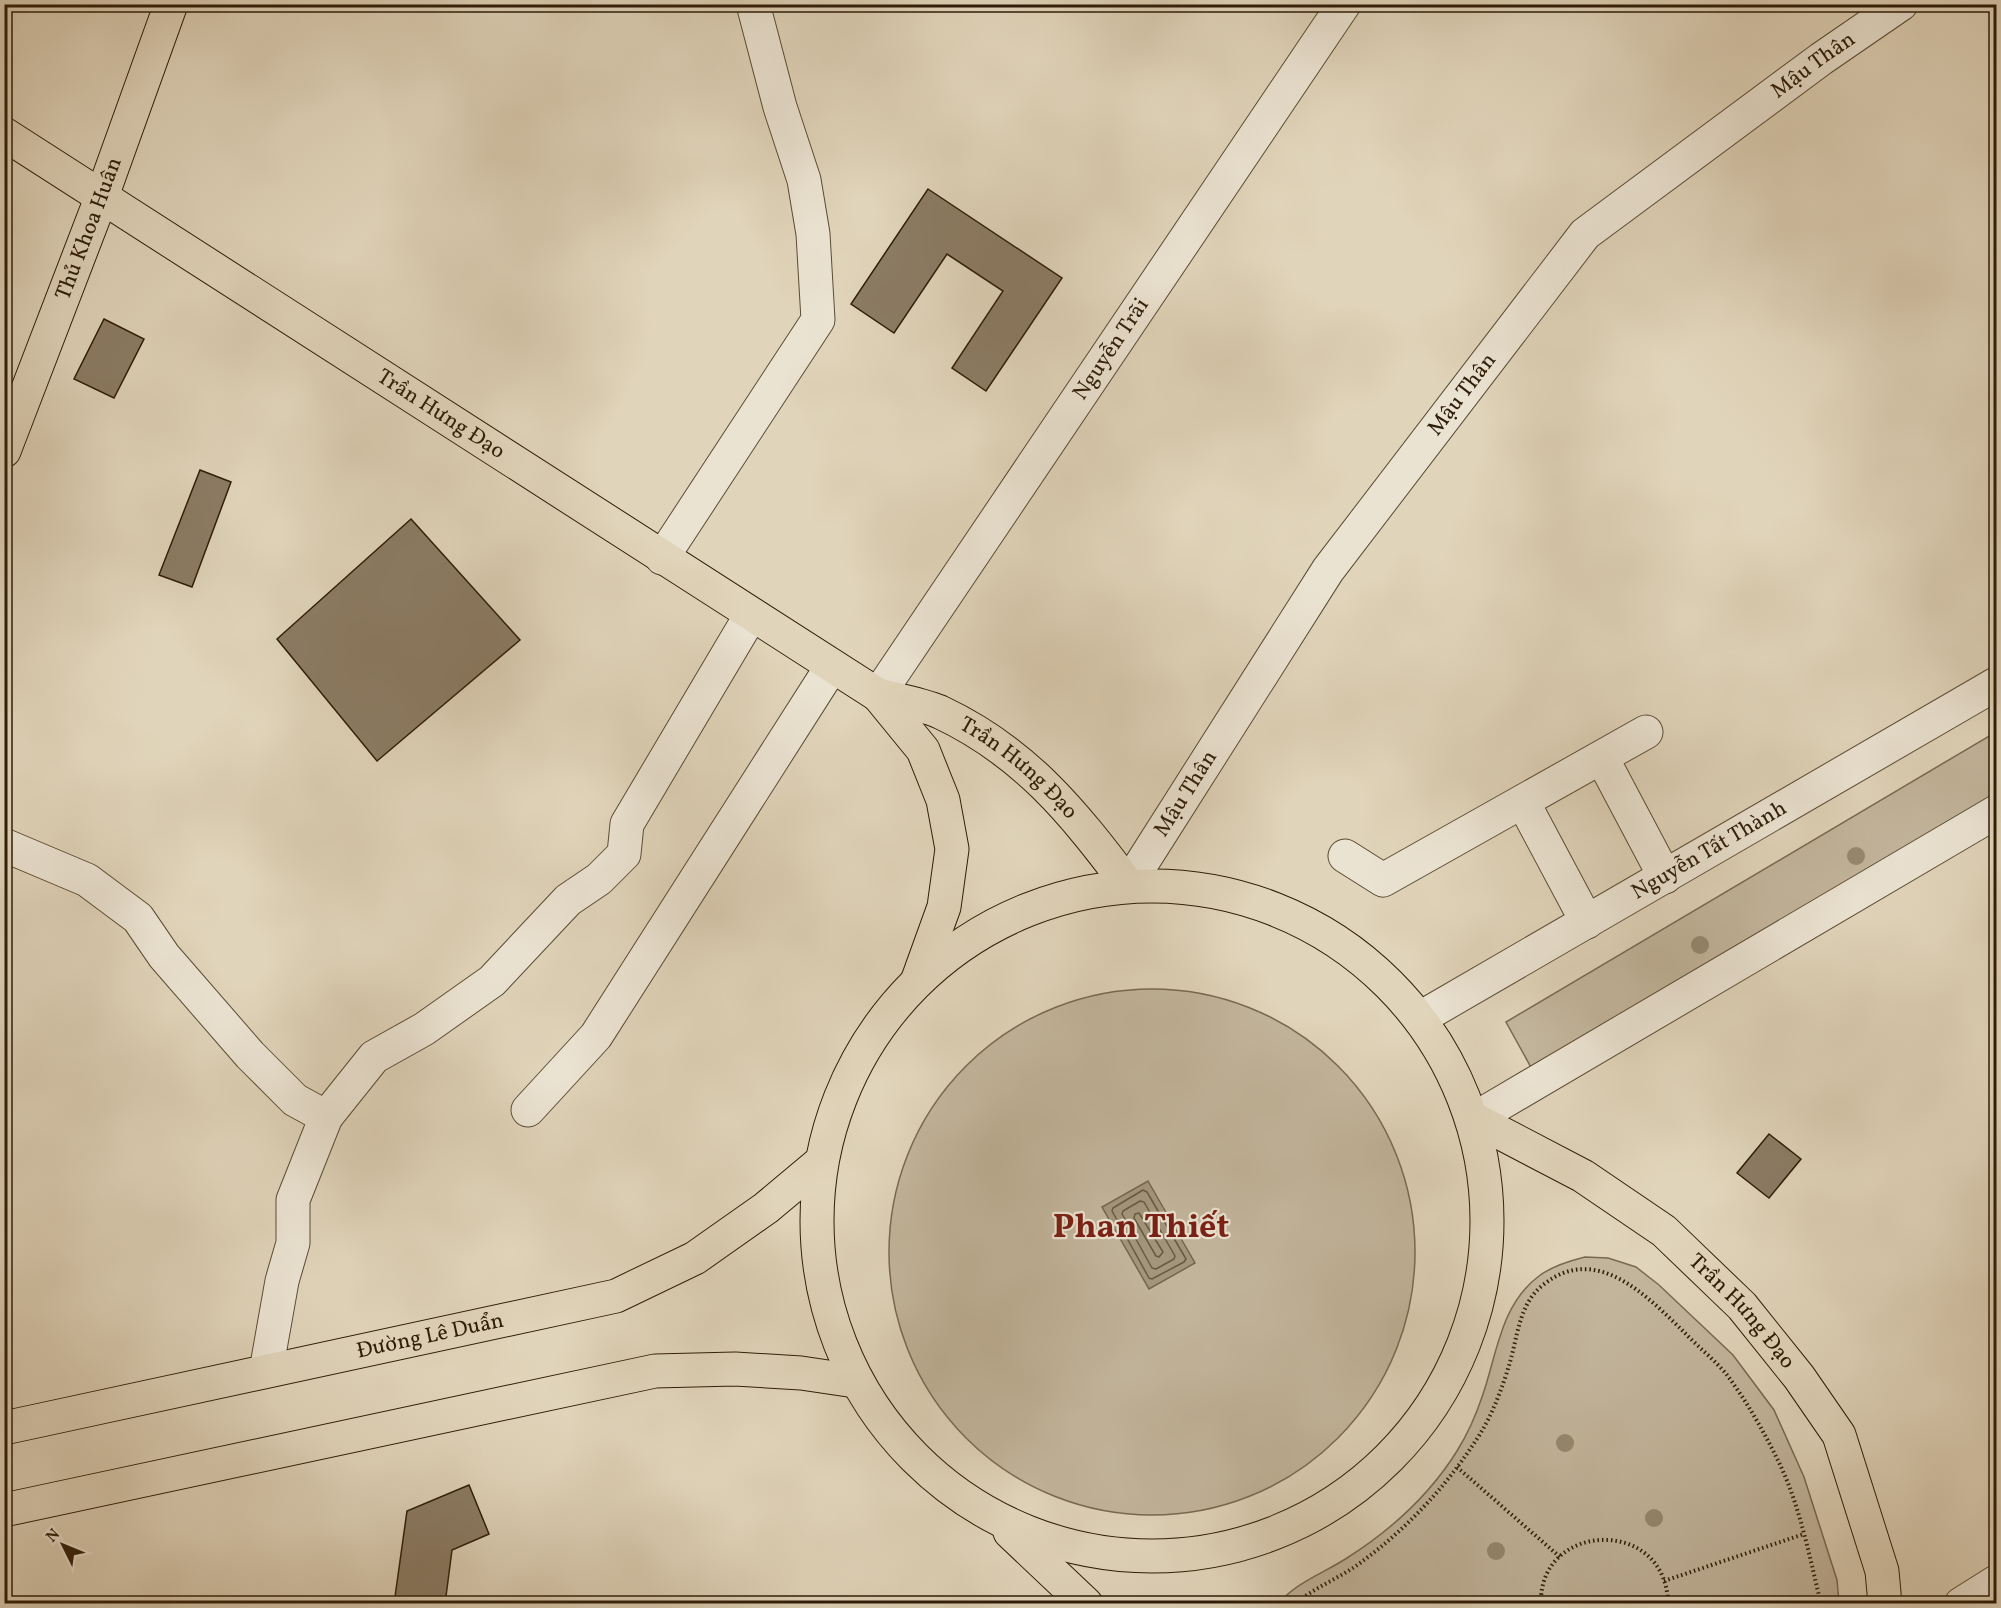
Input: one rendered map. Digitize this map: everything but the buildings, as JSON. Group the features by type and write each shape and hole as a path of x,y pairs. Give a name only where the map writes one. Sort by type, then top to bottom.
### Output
{"main road":[{"name":"Thủ Khoa Huân","path":"4,451 102,196 171,4"},
{"name":"Trần Hưng Đạo","path":"4,134 878,695 938,711 993,741 1046,785 1085,828 1128,885"},
{"name":"Trần Hưng Đạo","path":"878,695 923,750 943,800 952,849 944,907 918,980"},
{"path":"1128,885 1239,894 1342,940 1422,1017 1453,1066 1474,1119 1488,1189 1486,1261 1470,1330 1440,1395 1396,1452 1341,1498 1278,1532 1209,1552 1137,1558 1067,1547 1000,1522 942,1486 893,1438 855,1381 836,1340 823,1296 816,1252 815,1207 821,1162 840,1095 873,1033 918,980 1014,914 1128,885"},
{"name":"Trần Hưng Đạo","path":"1474,1119 1583,1176 1664,1231 1742,1306 1799,1377 1839,1435 1882,1571 1885,1604"},
{"name":"Đường Lê Duẩn","path":"4,1428 616,1296 695,1258 766,1208 821,1162"},
{"path":"4,1510 655,1371 735,1369 801,1373 855,1381"},
{"path":"1000,1522 1086,1604"}],"street":[{"path":"662,558 818,320 813,234 804,180 780,107 753,4"},
{"name":"Nguyễn Trãi","path":"878,695 1344,4"},
{"name":"Mậu Thân","path":"1128,885 1328,570 1585,234 1821,59 1901,4"},
{"path":"266,1371 282,1281 293,1243 293,1200 326,1117 374,1057 424,1029 492,981 568,900 598,879 624,854 627,824 751,615"},
{"path":"528,1110 596,1036 832,666"},
{"name":"Nguyễn Tất Thành","path":"1422,1017 1996,684"},
{"path":"1345,856 1383,880 1646,732"},
{"path":"1602,758 1665,877"},
{"path":"1523,802 1587,922"},
{"path":"1474,1119 1996,812"},
{"path":"4,845 87,880 138,918 164,956 250,1055 295,1100 326,1117"},
{"path":"1961,1604 1996,1582"}],"path":[{"path":"1295,1604 1307,1593 1363,1562 1425,1508 1481,1432 1510,1363 1518,1325 1528,1301 1542,1286 1562,1272 1585,1269 1609,1273 1633,1287 1656,1305 1726,1374 1754,1417 1782,1470 1804,1534 1821,1604"},
{"path":"1457,1467 1560,1557"},
{"path":"1664,1581 1804,1534"},
{"path":"1541,1604 1541,1594 1547,1574 1560,1557 1577,1544 1598,1539 1619,1540 1639,1548 1654,1562 1664,1581 1668,1604"}],"shaded area":[{"path":"1996,732 1996,805 1533,1071 1506,1022"},
{"path":"1152,989 1203,994 1252,1009 1298,1034 1338,1066 1370,1106 1395,1152 1410,1201 1415,1252 1410,1303 1395,1352 1370,1398 1338,1438 1298,1470 1252,1495 1203,1510 1152,1515 1101,1510 1052,1495 1006,1470 966,1438 934,1398 909,1352 894,1303 889,1252 894,1201 909,1152 934,1106 966,1066 1006,1034 1052,1009 1101,994"},
{"path":"1585,1257 1608,1258 1636,1267 1659,1285 1733,1355 1774,1410 1804,1477 1837,1580 1839,1603 1279,1603 1302,1583 1347,1558 1379,1536 1408,1511 1434,1483 1468,1432 1482,1397 1502,1332 1516,1301 1526,1288 1544,1272"}],"water":[{"path":"1148,1181 1195,1263 1149,1289 1102,1207"}],"district":[{"name":"Phan Thiết","path":"1141,1228"}]}
